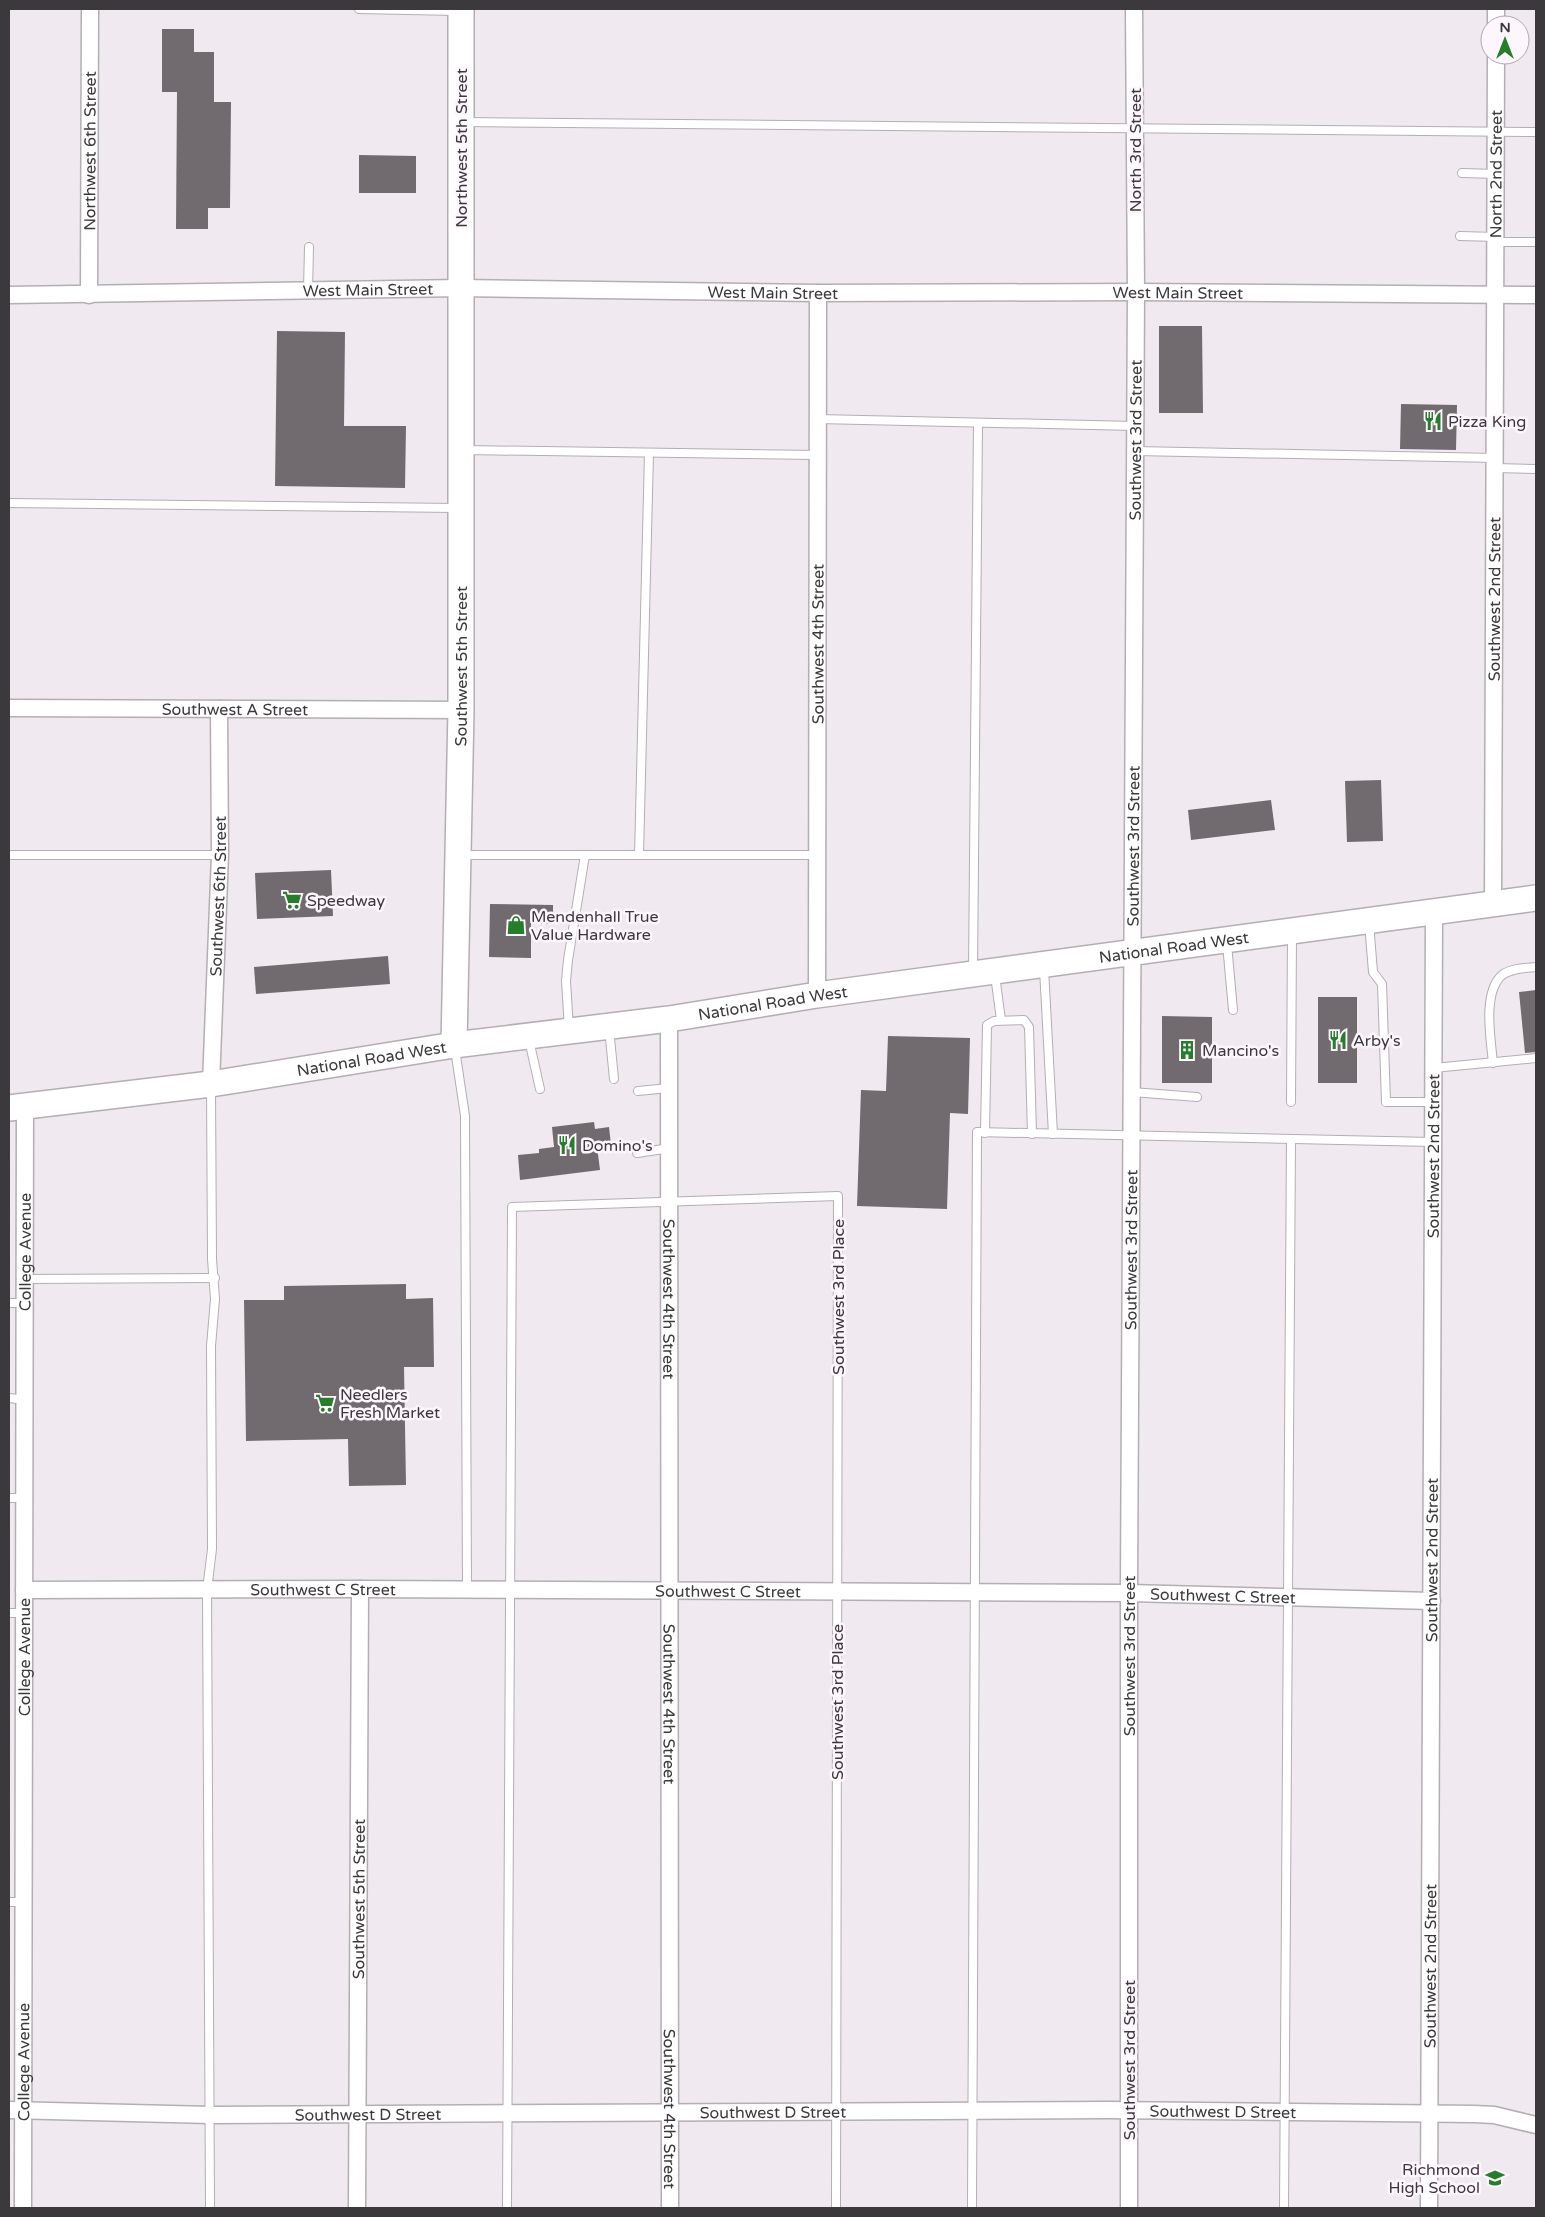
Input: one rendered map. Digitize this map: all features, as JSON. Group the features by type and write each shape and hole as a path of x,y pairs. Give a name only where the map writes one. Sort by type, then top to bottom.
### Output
{"main road":[{"name":"Northwest 5th Street","path":"461,10 461,288"},
{"name":"Southwest 5th Street","path":"454,1045 461,710 461,288"},
{"name":"National Road West","path":"17,1107 212,1084 454,1045 669,1019 817,995 1536,898"}],"street":[{"name":"Northwest 6th Street","path":"89,295 90,9"},
{"name":"North 3rd Street","path":"1134,9 1136,292"},
{"name":"North 2nd Street","path":"1496,65 1496,294"},
{"name":"West Main Street","path":"9,295 461,288 818,293 1136,292 1536,295"},
{"name":"Southwest 3rd Street","path":"1129,2208 1129,1593 1136,292"},
{"name":"Southwest 4th Street","path":"817,995 818,293"},
{"name":"Southwest 2nd Street","path":"1493,904 1496,294"},
{"name":"Southwest A Street","path":"9,708 461,710"},
{"name":"Southwest 6th Street","path":"212,1084 220,855 219,709"},
{"name":"Southwest 2nd Street","path":"1429,2208 1434,913"},
{"name":"Southwest 4th Street","path":"669,1019 671,1591 670,2208"},
{"name":"College Avenue","path":"17,1107 24,1279 17,1303 17,1399 25,1498 24,1590 16,1613 16,2110 23,2208"},
{"name":"Southwest C Street","path":"24,1590 1129,1593 1432,1600"},
{"name":"Southwest 5th Street","path":"356,2208 360,1590"},
{"name":"Southwest D Street","path":"16,2110 211,2115 1129,2110 1494,2115 1536,2126"}],"lane":[{"path":"359,9 461,10"},
{"path":"461,122 1536,132"},
{"path":"1462,173 1496,174"},
{"path":"1460,236 1536,242"},
{"path":"308,290 309,247"},
{"path":"818,419 1135,426"},
{"path":"978,423 984,972 1001,1020"},
{"path":"461,450 818,455"},
{"path":"1135,451 1496,463 1536,469"},
{"path":"640,855 649,453"},
{"path":"9,503 461,508"},
{"path":"9,855 220,855"},
{"path":"458,855 817,855"},
{"path":"570,1031 566,981 585,855"},
{"path":"1369,921 1373,972 1382,984 1386,1102 1434,1102"},
{"path":"1291,1102 1292,931"},
{"path":"1226,939 1233,1010"},
{"path":"1044,964 1053,1134"},
{"path":"1493,1063 1489,1019 1490,1000 1496,986 1502,975 1515,969 1536,967"},
{"path":"985,1133 986,1030 990,1022 1024,1020 1029,1027 1032,1134"},
{"path":"609,1026 614,1079"},
{"path":"528,1036 540,1089"},
{"path":"454,1045 465,1116 467,1590"},
{"path":"1434,1068 1536,1058"},
{"path":"210,2208 207,1590 212,1549 212,1346 215,1299 215,1278 212,1259 212,1084"},
{"path":"638,1091 669,1088"},
{"path":"1132,1092 1197,1097"},
{"path":"972,2208 977,1132 1434,1142"},
{"path":"1284,2208 1291,1139"},
{"path":"637,1153 670,1148"},
{"name":"Southwest 3rd Place","path":"670,1202 838,1196 836,2208"},
{"path":"507,2208 512,1207 670,1202"},
{"path":"24,1279 215,1278"},
{"path":"9,1498 25,1498"}],"building":[{"path":"162,29 194,29 194,52 214,52 214,102 231,102 230,208 208,208 208,229 176,229 177,92 162,92"},
{"path":"359,155 416,156 416,193 359,193"},
{"path":"1159,326 1202,326 1203,413 1159,413"},
{"path":"277,331 345,332 344,426 406,426 405,488 275,486"},
{"path":"1401,404 1457,405 1456,450 1400,449"},
{"path":"1381,780 1383,841 1347,842 1345,781"},
{"path":"1271,800 1275,830 1191,840 1188,810"},
{"path":"331,870 333,916 257,919 255,873"},
{"path":"490,904 553,905 553,924 531,923 531,958 489,957"},
{"path":"388,956 390,984 256,994 254,967"},
{"path":"1536,990 1536,1052 1525,1053 1519,992"},
{"name":"Arby's","path":"1318,997 1357,997 1357,1083 1318,1083"},
{"name":"Mancino's","path":"1162,1016 1212,1017 1212,1083 1162,1083"},
{"path":"888,1036 970,1038 968,1114 950,1113 947,1209 857,1206 861,1090 886,1091"},
{"path":"594,1122 595,1129 609,1127 611,1145 597,1146 600,1170 520,1180 518,1155 539,1153 539,1149 554,1147 552,1127"},
{"name":"Needlers Fresh Market","path":"406,1284 406,1299 433,1298 434,1367 404,1367 406,1485 349,1486 348,1439 246,1441 244,1300 284,1300 284,1286"}],"place":[{"name":"Pizza King","path":"1433,421"},
{"name":"Speedway","path":"292,900"},
{"name":"Mendenhall True Value Hardware","path":"516,925"},
{"name":"Arby's","path":"1338,1040"},
{"name":"Mancino's","path":"1187,1050"},
{"name":"Domino's","path":"567,1145"},
{"name":"Needlers Fresh Market","path":"325,1403"},
{"name":"Richmond High School","path":"1495,2178"}]}
